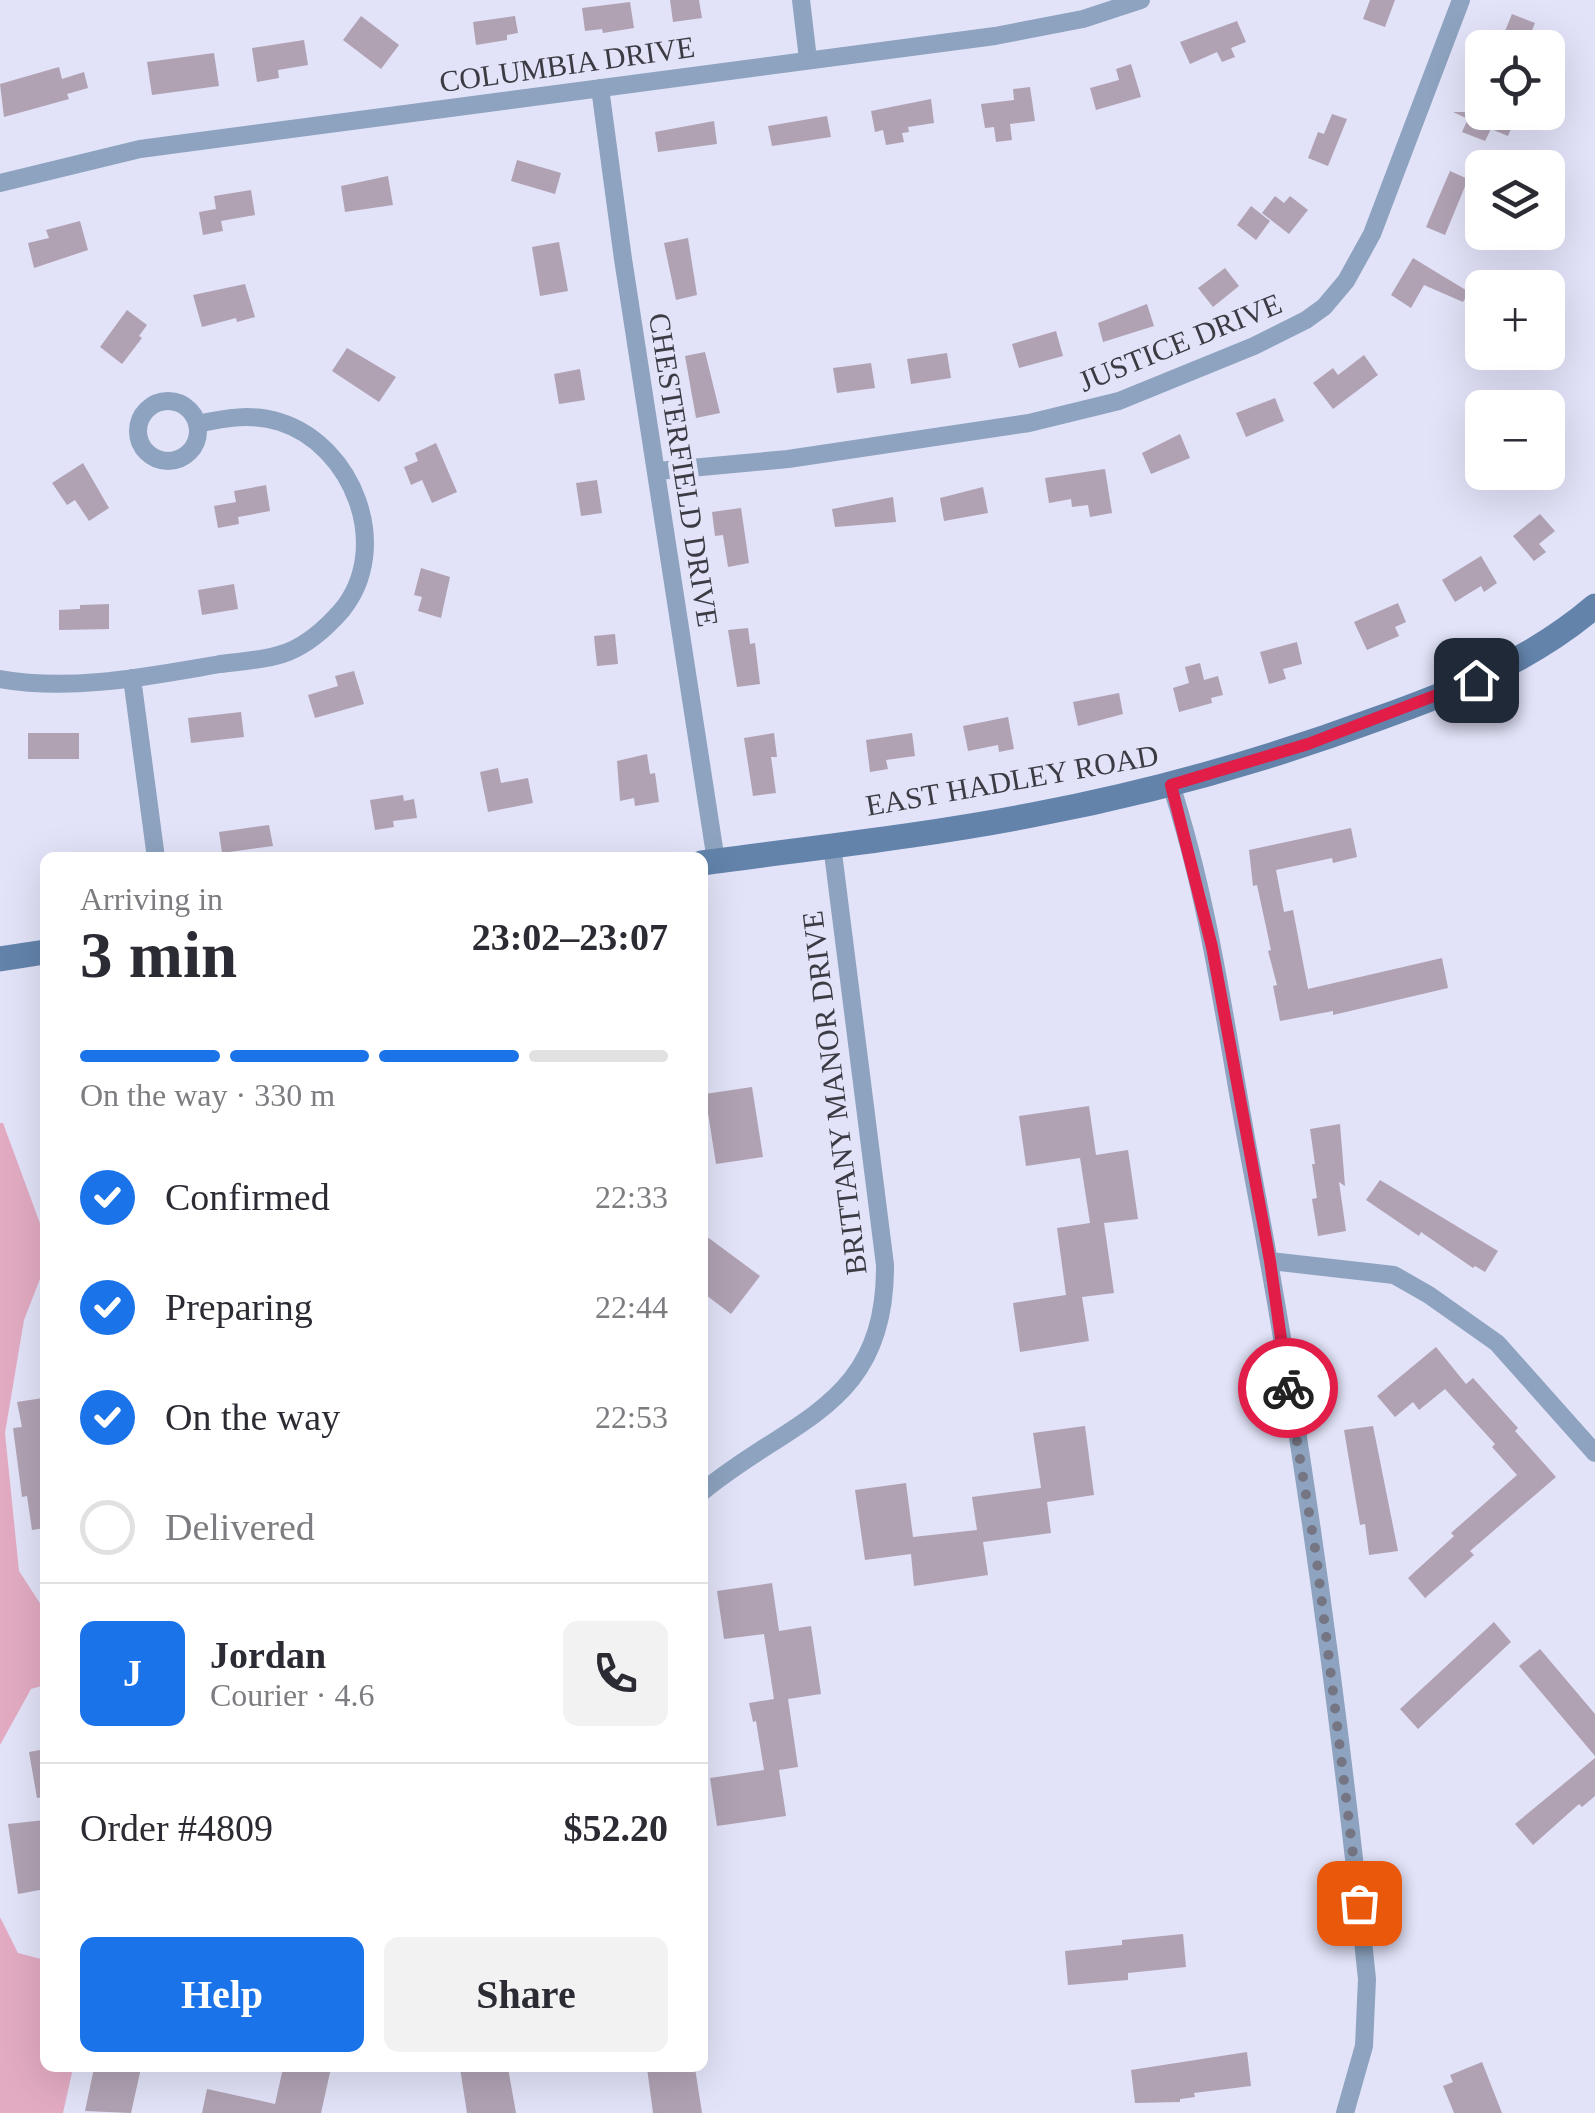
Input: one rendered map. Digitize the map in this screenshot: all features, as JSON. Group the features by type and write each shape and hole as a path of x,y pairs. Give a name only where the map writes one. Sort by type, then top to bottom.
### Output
{"street":[{"path":"801,0 808,60"},
{"name":"COLUMBIA DRIVE","path":"0,183 140,149 1021,32 1082,19 1141,0"},
{"name":"JUSTICE DRIVE","path":"658,471 801,457 1058,418 1155,388 1297,326 1336,294 1356,266 1372,234 1461,0"},
{"name":"CHESTERFIELD DRIVE","path":"600,88 623,260 658,471 708,852"},
{"path":"0,679 44,683 132,678 288,652 318,633 343,608 360,570 364,530 348,477 322,445 296,428 264,418 197,424"},
{"name":"EAST HADLEY ROAD","path":"709,862 1028,816 1171,785 1308,744 1450,691 1540,648 1595,606"},
{"path":"132,678 155,852"},
{"path":"1171,785 1212,947 1270,1261 1316,1554 1367,1979 1364,2046 1345,2113"},
{"name":"BRITTANY MANOR DRIVE","path":"708,1488 828,1406 869,1349 884,1302 885,1265 832,845"},
{"path":"0,958 40,953"},
{"path":"1270,1261 1394,1275 1429,1295 1497,1344 1595,1454"}],"shaded area":[{"path":"3,1123 40,1223 40,1279 24,1320 5,1433 19,1571 40,1603 40,1686 31,1689 0,1745"},
{"path":"0,1917 18,1953 40,1959 40,2072 72,2072 63,2113 0,2113"}],"building":[{"path":"670,0 699,0 702,18 673,22"},
{"path":"1370,0 1395,0 1385,27 1363,19"},
{"path":"630,2 634,28 603,33 602,29 585,31 582,8"},
{"path":"1512,14 1535,23 1532,30 1505,30"},
{"path":"361,16 399,45 381,69 343,40"},
{"path":"515,16 518,33 507,35 507,40 476,45 473,22"},
{"path":"1237,21 1246,42 1231,48 1235,57 1222,62 1217,52 1190,64 1180,42"},
{"path":"304,40 308,65 278,70 279,78 257,82 252,48"},
{"path":"214,53 219,86 152,95 147,62"},
{"path":"1131,64 1141,97 1096,110 1090,88 1119,80 1116,69"},
{"path":"59,67 62,79 84,72 88,88 67,94 69,99 4,117 0,84"},
{"path":"1030,87 1035,121 1010,124 1012,140 996,142 994,127 985,128 981,104 1014,100 1013,89"},
{"path":"931,99 934,123 908,127 909,132 902,133 904,142 886,145 883,130 875,132 871,111"},
{"path":"1332,114 1347,119 1328,166 1308,158 1318,132 1324,134"},
{"path":"827,116 831,137 772,146 768,126"},
{"path":"714,121 717,144 658,152 655,132"},
{"path":"1465,126 1465,130 1490,130 1485,141 1462,132"},
{"path":"517,160 561,173 555,194 511,181"},
{"path":"1450,171 1465,178 1445,235 1426,227"},
{"path":"388,176 393,205 345,212 341,186"},
{"path":"251,190 255,215 221,221 223,231 203,235 199,212 216,209 214,196"},
{"path":"1275,196 1284,203 1290,196 1308,210 1289,234 1262,213"},
{"path":"1251,206 1270,221 1256,240 1237,225"},
{"path":"80,221 88,250 34,268 28,243 49,238 46,230"},
{"path":"688,238 697,295 676,300 664,243"},
{"path":"559,242 568,291 540,296 532,247"},
{"path":"1413,258 1465,290 1463,302 1424,285 1411,308 1391,295"},
{"path":"1225,268 1239,286 1213,307 1198,288"},
{"path":"245,284 255,317 202,327 193,295"},
{"path":"1147,304 1154,326 1103,342 1098,323"},
{"path":"127,310 147,325 122,364 100,347"},
{"path":"1056,331 1063,356 1019,368 1012,344"},
{"path":"347,348 396,377 379,402 332,371"},
{"path":"705,352 720,413 696,418 685,356"},
{"path":"947,353 951,378 911,384 907,359"},
{"path":"1364,355 1378,375 1333,409 1313,383 1333,368 1338,375"},
{"path":"871,363 875,388 837,393 833,368"},
{"path":"580,369 585,400 559,404 554,374"},
{"path":"1275,398 1284,421 1246,437 1236,413"},
{"path":"1180,434 1190,458 1151,474 1142,453"},
{"path":"436,443 457,492 432,503 422,480 411,485 404,467 418,461 415,453"},
{"path":"83,463 109,508 89,521 75,500 67,505 52,483"},
{"path":"1105,469 1112,513 1090,517 1088,505 1072,507 1071,499 1049,503 1045,478"},
{"path":"597,480 602,513 581,516 576,483"},
{"path":"266,485 270,511 238,517 239,524 218,528 214,506 236,502 234,491"},
{"path":"983,487 988,513 944,521 940,498"},
{"path":"893,497 896,522 835,527 832,509"},
{"path":"741,508 749,563 728,567 723,535 715,536 712,512"},
{"path":"1540,514 1555,531 1539,544 1546,552 1534,561 1513,536"},
{"path":"1481,556 1497,583 1484,592 1481,586 1455,602 1442,580"},
{"path":"421,568 450,577 441,618 418,611 422,597 414,595"},
{"path":"234,584 238,609 202,615 198,590"},
{"path":"1398,603 1406,622 1395,627 1399,636 1367,650 1354,622"},
{"path":"109,604 109,629 59,630 59,610"},
{"path":"748,628 750,644 755,643 760,684 737,687 728,630"},
{"path":"615,634 618,664 597,666 594,636"},
{"path":"1297,642 1302,664 1283,669 1286,679 1269,684 1260,652"},
{"path":"1200,663 1204,680 1218,676 1223,695 1211,698 1212,703 1179,712 1173,688 1189,683 1185,667"},
{"path":"354,671 364,704 315,718 308,695 338,686 335,676"},
{"path":"1119,693 1123,714 1078,726 1073,702"},
{"path":"241,712 244,737 191,743 188,718"},
{"path":"1008,717 1014,749 999,752 998,745 968,751 963,726"},
{"path":"28,733 79,733 79,759 28,759"},
{"path":"774,733 777,757 771,757 776,793 753,796 744,738"},
{"path":"912,733 915,756 886,760 888,769 870,772 866,740"},
{"path":"647,754 650,774 655,773 659,802 635,806 634,798 620,801 617,761"},
{"path":"498,768 501,783 528,778 533,803 488,812 480,772"},
{"path":"403,795 404,801 414,799 417,818 393,821 394,827 375,830 370,800"},
{"path":"269,825 273,846 222,852 219,832"},
{"path":"1351,828 1357,857 1276,870 1284,912 1293,910 1308,989 1442,958 1448,988 1333,1015 1333,1011 1280,1021 1273,986 1277,985 1268,951 1271,950 1257,885 1253,886 1249,850"},
{"path":"752,1087 763,1157 716,1164 708,1094"},
{"path":"1089,1106 1096,1155 1128,1150 1138,1219 1104,1223 1114,1293 1082,1297 1089,1341 1020,1352 1013,1303 1066,1295 1057,1228 1090,1223 1080,1158 1026,1166 1019,1116"},
{"path":"1340,1124 1345,1186 1339,1182 1346,1231 1318,1236 1312,1199 1317,1198 1310,1129"},
{"path":"1380,1180 1498,1251 1485,1272 1421,1232 1419,1236 1366,1200"},
{"path":"708,1237 760,1276 731,1314 708,1297"},
{"path":"1436,1347 1466,1384 1473,1378 1556,1477 1470,1551 1474,1555 1425,1598 1408,1578 1454,1536 1451,1533 1517,1475 1492,1447 1495,1444 1445,1389 1419,1410 1413,1402 1395,1417 1377,1396"},
{"path":"40,1398 40,1529 32,1530 27,1496 22,1497 13,1428 22,1427 17,1402"},
{"path":"1085,1426 1094,1495 1047,1502 1051,1533 983,1542 988,1575 914,1586 911,1554 865,1560 855,1490 906,1483 913,1537 977,1530 972,1497 1041,1488 1033,1433"},
{"path":"1373,1426 1398,1551 1369,1555 1344,1430"},
{"path":"772,1583 779,1631 811,1626 821,1694 788,1699 798,1767 779,1770 786,1816 717,1826 710,1778 764,1770 749,1703 774,1699 764,1634 724,1639 717,1591"},
{"path":"1494,1622 1511,1642 1418,1729 1400,1709"},
{"path":"1540,1649 1595,1714 1595,1756 1519,1666"},
{"path":"40,1750 40,1798 37,1798 29,1752"},
{"path":"1595,1758 1595,1796 1582,1807 1579,1804 1533,1845 1515,1824"},
{"path":"40,1821 40,1890 18,1894 8,1824"},
{"path":"1183,1934 1186,1967 1128,1973 1128,1980 1068,1985 1065,1951"},
{"path":"1247,2052 1251,2086 1194,2093 1195,2097 1180,2102 1135,2103 1131,2070"},
{"path":"1482,2062 1502,2113 1454,2113 1443,2086 1453,2082 1450,2075"},
{"path":"93,2072 140,2072 131,2113 85,2111"},
{"path":"282,2072 330,2072 321,2113 202,2113 207,2089 275,2104"},
{"path":"461,2072 509,2072 516,2113 467,2113"},
{"path":"648,2072 696,2072 702,2113 653,2113"}],"way so far":[{"path":"1288,1388 1316,1554 1359,1903"}],"route":[{"path":"1288,1388 1270,1261 1212,947 1171,785 1308,744 1476,680"}]}
